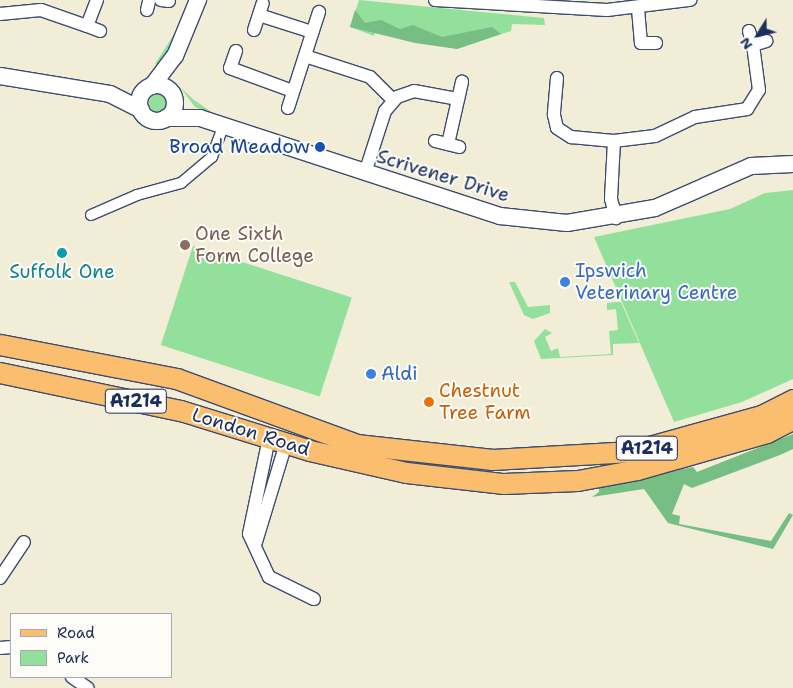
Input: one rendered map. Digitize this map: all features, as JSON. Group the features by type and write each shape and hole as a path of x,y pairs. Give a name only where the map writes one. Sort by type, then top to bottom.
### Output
{"main road":[{"name":"London Road","path":"0,345 133,369 213,390 315,429 387,451 493,460 632,452 762,416 793,400"},
{"path":"133,369 242,410 279,437 315,429"},
{"name":"London Road","path":"0,373 181,411 407,473 504,484 578,481 638,470 767,433 793,420"}],"street":[{"path":"87,26 97,0"},
{"path":"141,110 149,88 175,56 198,0"},
{"path":"435,0 638,9 690,0"},
{"path":"254,30 263,2"},
{"path":"6,8 41,10 100,31"},
{"path":"638,9 641,43 656,43"},
{"path":"288,108 319,12"},
{"path":"259,15 312,32"},
{"path":"557,78 557,128 571,137 614,140 655,136 694,117 747,109 759,90 753,45 749,31"},
{"path":"753,45 766,41"},
{"path":"225,81 236,51"},
{"path":"0,76 110,94 141,110 153,120 166,118 173,97 175,56"},
{"path":"305,56 370,77 393,100"},
{"path":"230,68 294,90"},
{"path":"435,141 454,146 458,98 462,82"},
{"path":"110,94 162,86 173,97"},
{"path":"365,173 393,100 414,91 458,98"},
{"name":"Scrivener Drive","path":"173,97 200,118 500,216 567,223 616,218 682,198 751,166 793,164"},
{"name":"Scrivener Drive","path":"166,118 200,118"},
{"path":"91,215 136,195 181,183 212,157 223,126"},
{"path":"614,140 611,200 616,218"},
{"path":"255,552 279,437"},
{"path":"279,437 252,512 249,534 255,552 269,578 314,599"},
{"path":"0,578 24,542"},
{"path":"73,678 88,688"}],"green space":[{"path":"359,0 544,18 545,25 512,24 511,31 457,49 376,30 374,36 350,27"},
{"path":"355,10 365,23 381,20 400,29 413,25 442,37 492,27 501,34 457,49 415,43 350,27"},
{"path":"180,25 166,59 160,66 155,64"},
{"path":"180,87 194,100 219,117 195,107"},
{"path":"154,94 162,94 167,99 165,110 154,112 149,107 149,99"},
{"path":"793,190 793,379 742,402 674,422 594,237 730,209 765,193"},
{"path":"193,246 352,298 320,397 161,345"},
{"path":"509,282 515,282 528,307 550,305 550,313 533,319 524,315"},
{"path":"621,302 639,343 613,344 613,355 541,359 534,341 545,329 552,333 545,337 551,351 558,348 560,357 611,354 609,331 618,330 616,309 607,310 607,303"},
{"path":"793,434 793,449 780,455 692,488 684,484 672,514 680,516 679,524 771,541 789,513 793,515 773,549 668,523 644,489 592,497 599,492 599,486 693,467 697,472"}],"place":[{"name":"Broad Meadow","path":"320,147"},
{"name":"One Sixth Form College","path":"185,245"},
{"name":"Suffolk One","path":"62,253"},
{"name":"Ipswich Veterinary Centre","path":"565,282"},
{"name":"Aldi","path":"371,374"},
{"name":"Chestnut Tree Farm","path":"429,402"}]}
